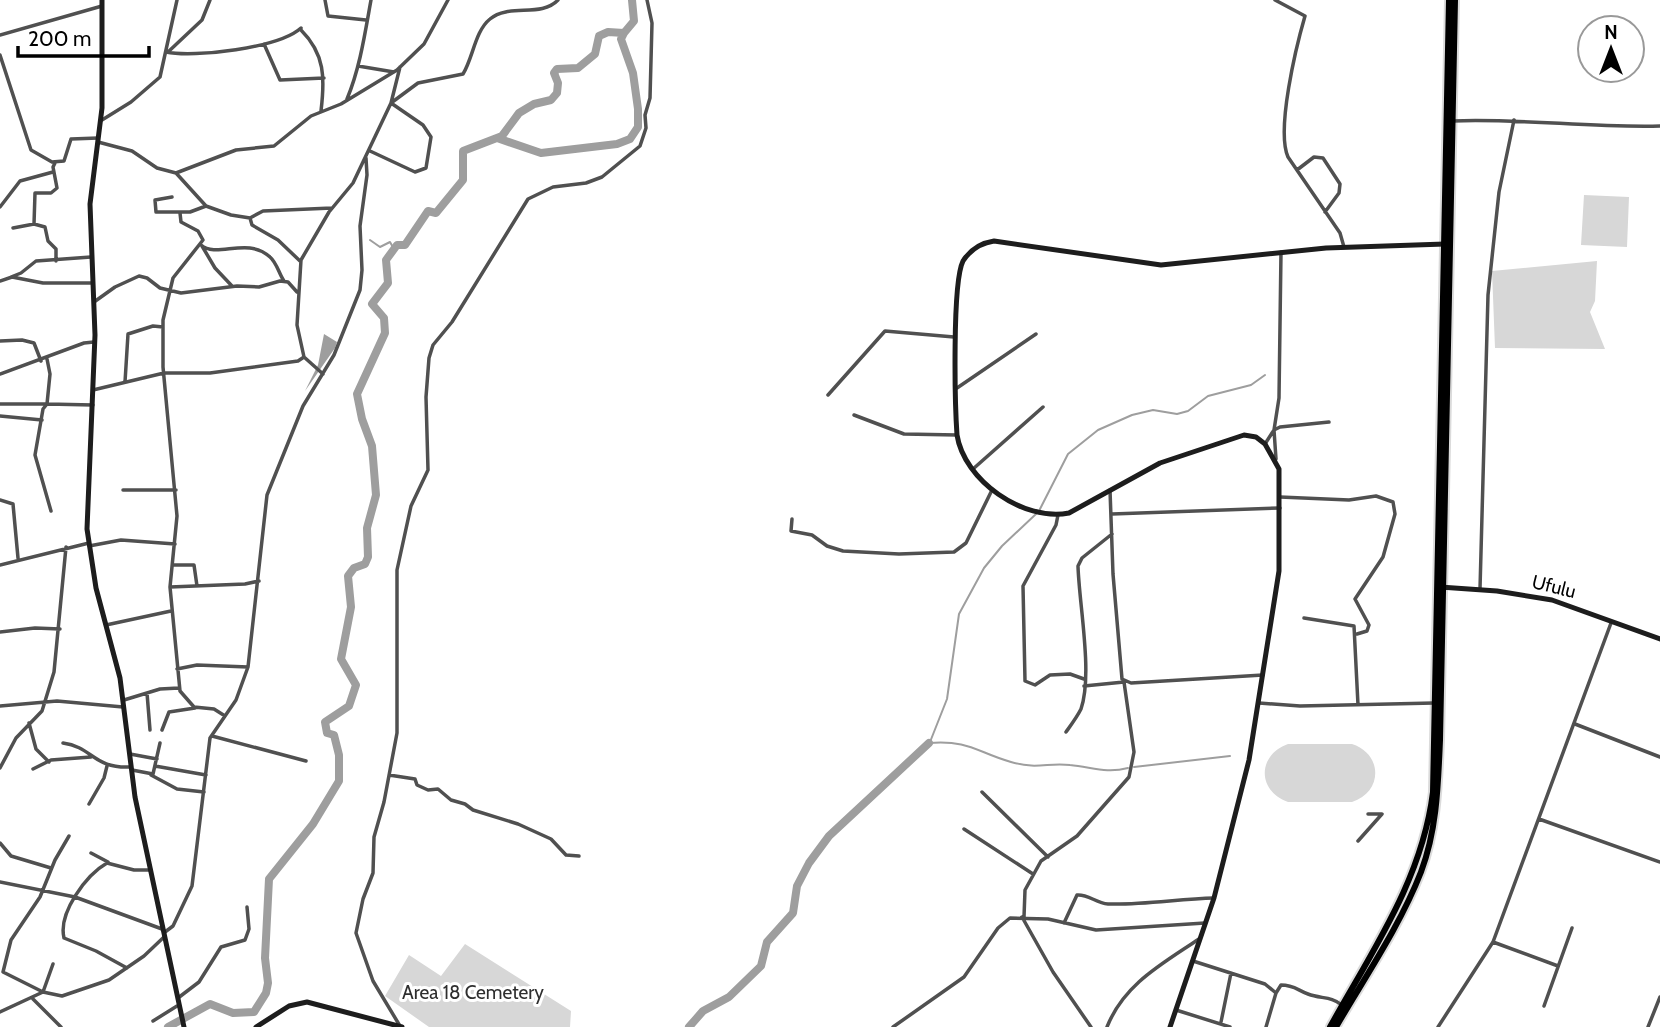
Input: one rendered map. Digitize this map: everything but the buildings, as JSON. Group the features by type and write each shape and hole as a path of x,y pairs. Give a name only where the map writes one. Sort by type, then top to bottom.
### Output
{"highway":[{"path":"1336,1027 1412,891 1428,849 1438,782 1438,587 1449,0"},
{"path":"1330,1027 1401,899 1422,849 1433,792 1455,0"}],"street":[{"path":"100,121 124,107 157,80 164,67 177,0"},
{"path":"167,52 202,20 210,0"},
{"path":"325,0 328,16 366,20"},
{"path":"346,101 358,66 371,0"},
{"path":"176,173 236,150 274,146 321,111 346,101 394,72 424,44 448,0"},
{"path":"391,103 418,83 463,74 481,31 492,17 506,11 546,8 558,0"},
{"path":"401,1027 373,981 356,933 363,899 373,873 374,837 389,775 398,708 397,570 411,506 428,470 426,378 433,345 452,323 497,244 528,199 553,187 586,183 602,177 640,146 646,128 645,115 650,98 652,23 647,0"},
{"path":"1275,0 1305,16 1282,131 1284,149 1340,233 1344,247"},
{"path":"0,35 103,3 104,48 100,121 90,204 94,342 87,521 89,545 124,700 132,769 176,1003 184,1027"},
{"path":"167,52 218,53 264,44 301,29 319,51 324,78 321,111"},
{"path":"264,44 269,51 272,68 280,80 324,78"},
{"path":"0,55 30,148 55,163"},
{"path":"358,66 394,72"},
{"path":"323,374 304,357 297,325 300,262 332,208 348,192 366,158 391,103 400,68"},
{"path":"370,150 415,172 426,168 431,137 423,125 391,103"},
{"path":"1452,121 1514,120 1564,125 1660,126"},
{"path":"1480,589 1488,295 1499,192 1514,120"},
{"path":"55,163 66,159 66,148 71,139 98,140 132,151 157,168 176,173 206,206"},
{"path":"1297,170 1314,157 1323,158 1340,184 1339,193 1325,212"},
{"path":"69,836 43,889 11,940 3,972 43,992 62,996 77,993 115,977 127,968 173,926 191,890 212,736 240,692 248,667 267,495 303,406 323,374 360,290 360,226 367,176 366,158"},
{"path":"34,224 35,194 51,193 57,188 55,163"},
{"path":"0,207 20,181 54,172"},
{"path":"172,197 155,200 154,208 160,214 180,213 206,206 250,218 262,211 332,208"},
{"path":"180,213 181,222 202,235 201,245 173,278 163,327 164,373 176,490 174,565 170,587 179,688 187,702 197,708"},
{"path":"250,218 253,225 278,240 300,262"},
{"path":"13,228 34,224 47,229 48,241 56,249 56,261"},
{"path":"1276,461 1265,444 1248,435 1227,438 1160,463 1077,510 1058,515 1023,506 992,490 971,471 959,447 957,435 956,337 963,262 973,249 985,242 1002,241 1161,265 1344,247 1445,244"},
{"path":"201,245 209,250 252,247 273,259 284,281 299,294"},
{"path":"201,245 215,268 232,286"},
{"path":"1170,1027 1214,898 1249,760 1279,571 1280,497 1274,430 1279,398 1281,252"},
{"path":"0,281 21,274 34,262 91,257"},
{"path":"94,302 115,287 139,276 147,278 160,288 188,293 232,286 260,287 284,281"},
{"path":"9,277 43,283 92,283"},
{"path":"125,382 128,334 153,326 163,327"},
{"path":"828,395 885,331 956,337"},
{"path":"957,388 1036,334"},
{"path":"0,341 22,340 34,343 50,374 47,404 35,455 51,511"},
{"path":"0,374 94,342"},
{"path":"93,390 164,373 210,373 298,361 304,357"},
{"path":"0,404 93,405"},
{"path":"971,471 1043,407"},
{"path":"854,415 883,429 904,434 957,435"},
{"path":"0,416 42,420"},
{"path":"1265,444 1274,430 1284,426 1329,422"},
{"path":"123,491 176,490"},
{"path":"792,519 791,531 817,537 827,546 843,551 950,554 966,543 992,490"},
{"path":"1091,1027 1053,972 1023,917 1025,890 1033,874 1048,857 1077,836 1129,777 1134,752 1124,682 1119,670 1110,490"},
{"path":"1280,497 1349,500 1376,496 1391,500 1394,505 1394,520 1383,557 1355,599 1369,625 1367,631 1357,634"},
{"path":"0,500 13,504 19,559"},
{"path":"1112,514 1280,508"},
{"path":"1058,515 1056,525 1023,586 1026,681 1035,685 1050,675 1066,674 1084,679"},
{"path":"1066,732 1081,707 1084,686 1078,566 1112,534"},
{"path":"0,565 66,547 121,540 175,544"},
{"path":"0,768 9,748 41,712 55,669 66,547"},
{"path":"174,565 194,565 197,586"},
{"path":"170,587 245,584 258,581"},
{"name":"Ufulu","path":"1438,587 1480,589 1552,600 1660,639"},
{"path":"106,625 171,611"},
{"path":"1304,618 1350,624 1357,634 1358,705"},
{"path":"1437,1027 1493,942 1612,621"},
{"path":"0,632 35,628 60,629"},
{"path":"177,669 197,665 248,667"},
{"path":"1084,686 1263,675"},
{"path":"124,700 179,688"},
{"path":"147,693 150,730"},
{"path":"0,706 44,701 125,708"},
{"path":"1259,703 1300,706 1434,703"},
{"path":"162,730 169,712 197,708 217,710 225,716"},
{"path":"29,723 36,749 49,762"},
{"path":"1575,724 1660,757"},
{"path":"212,736 306,761"},
{"path":"63,743 75,744 107,766 151,775 177,789 205,792"},
{"path":"151,775 160,743"},
{"path":"130,754 157,759"},
{"path":"33,769 49,762 91,757"},
{"path":"89,804 104,778 107,766"},
{"path":"155,766 206,775"},
{"path":"389,775 415,779 417,786 428,790 438,789 451,800 551,839 566,855 579,856"},
{"path":"982,793 1048,857"},
{"path":"1357,841 1382,814 1368,814"},
{"path":"1539,819 1660,862"},
{"path":"964,829 1033,874"},
{"path":"0,843 11,856 51,868"},
{"path":"91,853 110,863 134,870 151,870"},
{"path":"110,863 94,871 75,897 66,920 64,938 102,953 127,968"},
{"path":"0,882 75,897 163,933"},
{"path":"1064,923 1077,895 1101,903 1124,904 1214,898"},
{"path":"153,1021 199,982 221,947 228,948 245,940 249,929 247,907"},
{"path":"893,1027 954,985 971,969 1004,922 1023,917 1096,930 1205,923"},
{"path":"1544,1006 1572,928"},
{"path":"1107,1027 1116,1004 1142,977 1201,938"},
{"path":"1493,942 1558,967"},
{"path":"1193,961 1265,984 1276,993"},
{"path":"0,1012 33,999 43,992 53,964"},
{"path":"1221,1022 1232,972"},
{"path":"1266,1027 1281,985 1293,985 1310,995 1333,998 1342,1005"},
{"path":"1648,1027 1660,997"},
{"path":"33,999 61,1027"},
{"path":"256,1027 289,1006 307,1002 401,1027"},
{"path":"1176,1010 1230,1027"}],"green space":[{"path":"1584,195 1629,197 1627,247 1581,245"},
{"path":"1597,261 1595,301 1590,312 1605,349 1495,348 1492,271"},
{"path":"1288,744 1352,744 1362,749 1374,764 1374,782 1362,797 1352,802 1288,802 1271,790 1265,773 1271,756"},
{"name":"Area 18 Cemetery","path":"465,944 571,1011 570,1027 429,1027 385,996 409,955 441,976"}],"shaded area":[{"path":"324,334 337,342 335,348 305,391 318,365"}],"waterway":[{"path":"168,1027 210,1004 233,1013 254,1012 266,993 268,983 265,958 269,879 313,824 339,781 339,755 334,735 327,733 325,722 349,706 356,685 341,659 351,607 348,576 354,568 365,564 368,557 367,528 376,495 372,446 362,419 357,394 385,333 384,318 372,304 388,283 386,260 397,245 405,245 428,211 436,213 463,180 463,151 502,136 519,113 534,104 551,100 557,93 558,83 554,73 557,69 578,68 595,54 599,36 608,32 624,33 634,21 632,0"},
{"path":"497,138 541,153 617,144 630,139 638,127 638,109 633,73 621,39 624,33"},
{"path":"370,240 380,247 390,242 394,249"},
{"path":"1040,509 1068,454 1098,430 1132,415 1153,410 1177,414 1188,411 1208,396 1251,385 1265,375"},
{"path":"930,742 947,699 959,614 984,568 1002,546 1036,514"},
{"path":"929,743 964,745 1011,762 1029,765 1062,764 1106,770 1128,768"},
{"path":"689,1027 703,1011 729,997 761,966 767,942 793,913 797,886 809,863 829,836 929,743"},
{"path":"1134,767 1230,756"}]}
